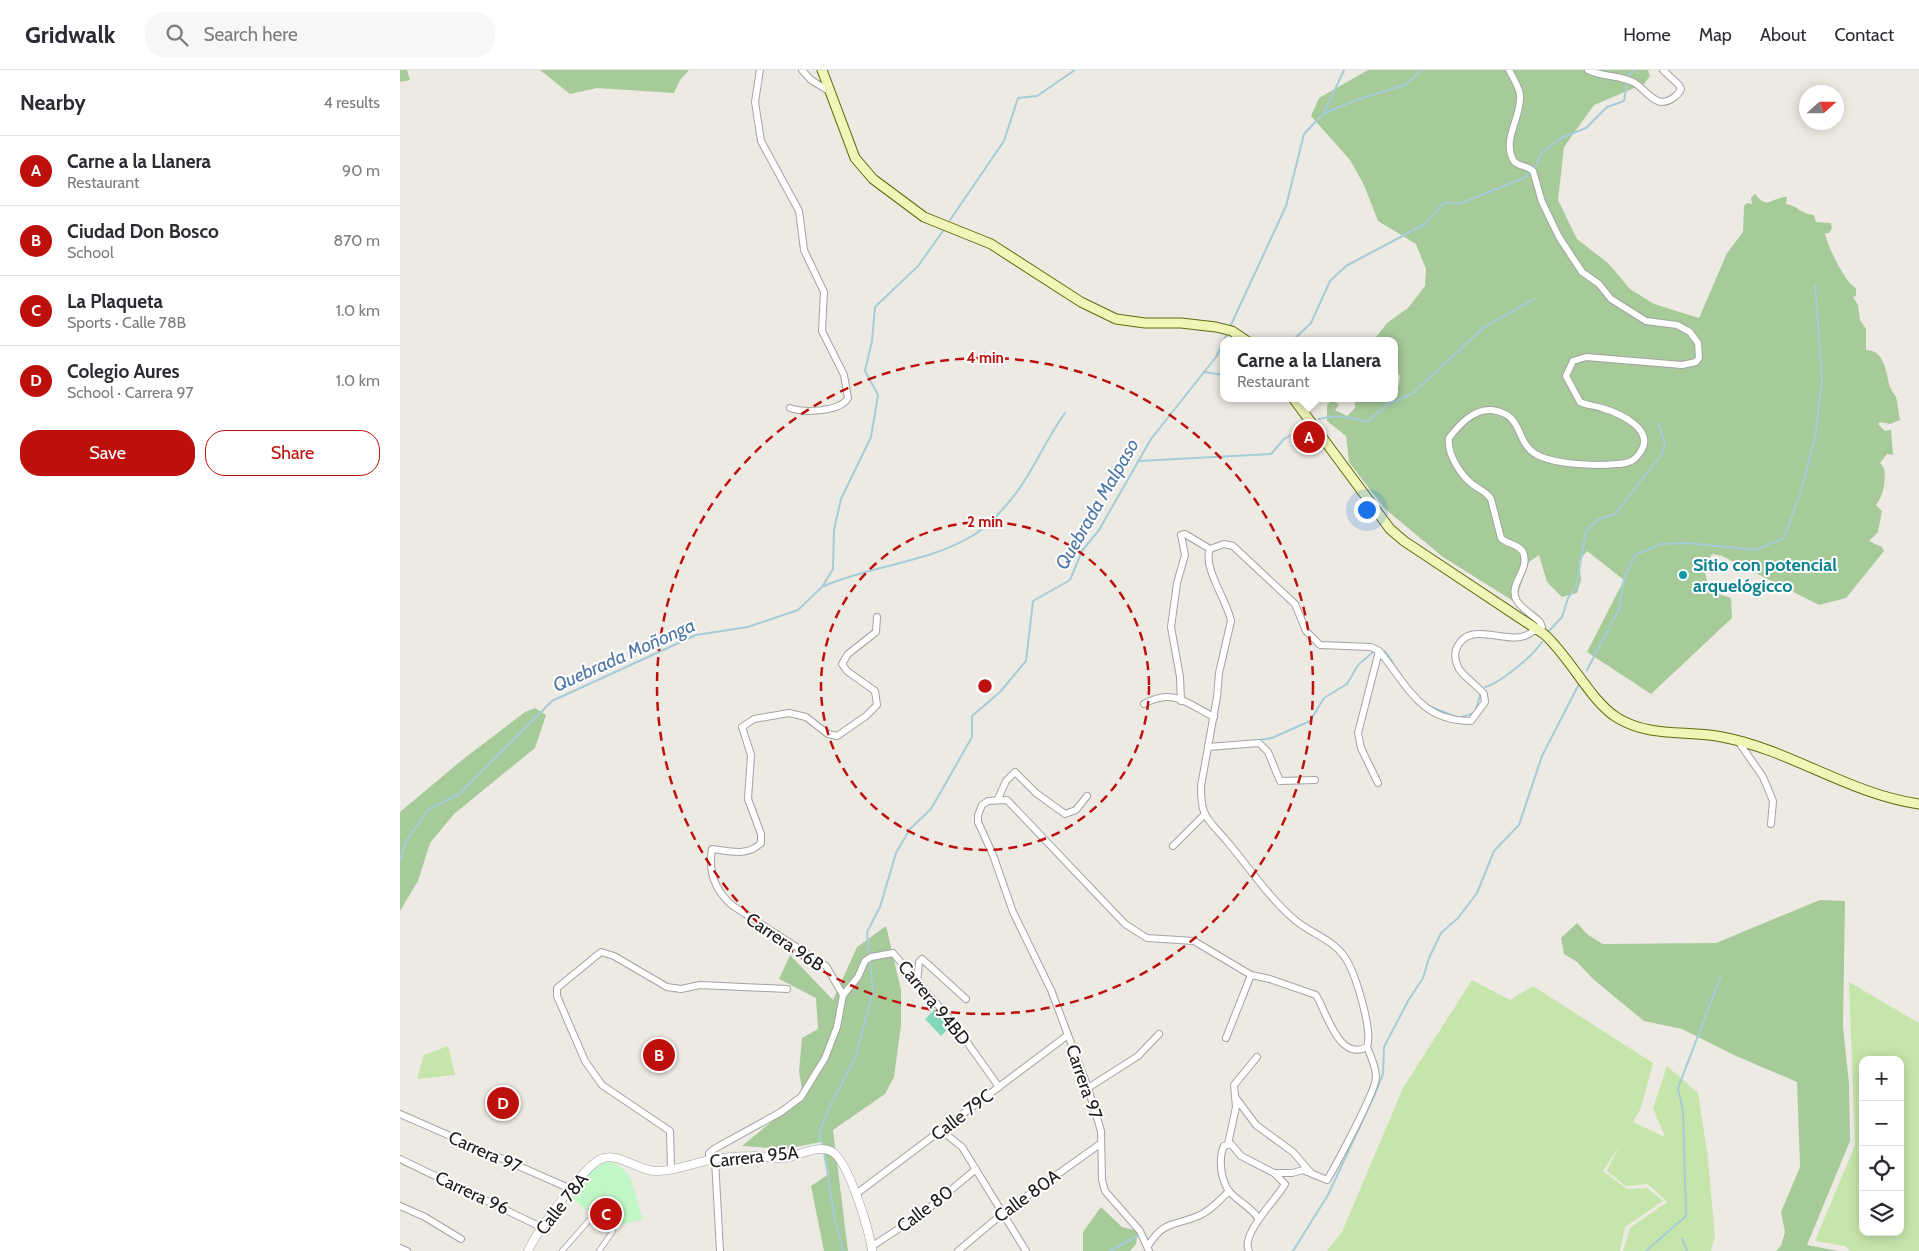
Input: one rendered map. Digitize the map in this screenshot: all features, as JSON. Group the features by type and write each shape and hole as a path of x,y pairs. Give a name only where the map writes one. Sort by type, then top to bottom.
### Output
{"main road":[{"path":"822,70 855,158 873,179 924,217 992,244 1081,302 1116,319 1145,323 1198,325 1228,330 1240,337"},
{"path":"1296,402 1390,529 1404,541 1539,631 1557,646 1598,700 1617,718 1658,732 1703,735 1738,741 1777,752 1854,788 1919,804"}],"street":[{"path":"760,70 755,102 761,141 799,211 804,250 824,292 822,331 844,375 848,388 848,398 841,405 809,413 790,408"},
{"path":"802,70 829,92"},
{"path":"1210,549 1224,544 1233,546 1295,604 1306,631 1320,645 1371,648 1379,651 1418,702 1452,719 1471,720 1485,702 1484,694 1457,665 1456,652 1461,641 1471,635 1519,638 1528,636 1533,631 1539,631 1542,627 1540,622 1517,601 1514,592 1524,569 1524,553 1520,548 1501,538 1491,499 1484,490 1475,486 1464,475 1450,452 1449,438 1468,417 1477,412 1499,411 1516,423 1529,448 1541,456 1583,464 1627,464 1639,455 1645,446 1644,433 1639,427 1604,408 1580,402 1568,381 1568,368 1573,361 1586,357 1690,364 1699,358 1700,351 1698,343 1690,332 1677,325 1646,321 1611,299 1576,266 1538,193 1533,171 1515,163 1512,158 1510,141 1520,106 1520,94 1509,70"},
{"path":"1588,70 1596,74 1615,76 1634,82 1658,101 1664,102 1678,94 1681,90 1679,85 1662,70"},
{"path":"1181,701 1180,677 1171,627 1177,583 1186,549 1181,535 1185,534 1210,549"},
{"path":"1210,549 1208,556 1211,568 1231,621 1219,673 1214,717 1201,786 1201,799 1205,814 1261,884 1295,921 1333,945 1344,956 1355,977 1366,1018 1370,1041 1368,1047 1376,1075 1368,1100 1327,1179 1303,1170 1292,1173 1274,1172 1252,1163 1241,1156 1235,1147 1228,1144"},
{"name":"Carrera 96B","path":"843,995 826,966 743,914 724,898 712,873 712,849 743,852 755,849 761,842 761,834 748,799 752,763 742,731 744,723 754,719 789,713 806,717 828,734 837,736 866,716 877,705 875,690 847,670 842,664 848,654 876,632 877,617"},
{"path":"1378,783 1360,748 1358,733 1379,651"},
{"path":"1144,704 1164,695 1214,717"},
{"path":"1738,741 1763,778 1773,801 1771,824"},
{"path":"1208,747 1259,743 1268,752 1280,781 1315,780"},
{"path":"1087,796 1076,810 1062,813 1036,793 1015,772 1006,781 998,799 1007,800 1017,808 1125,924 1135,932 1147,938 1194,941 1251,975 1270,979 1316,995 1336,1036 1343,1044 1354,1051 1360,1051 1368,1047"},
{"name":"Carrera 97","path":"998,799 988,801 982,805 978,814 978,822 993,855 1013,912 1051,990 1088,1088 1100,1131 1102,1180 1105,1191 1140,1231 1149,1248"},
{"path":"1772,813 1779,823"},
{"path":"1174,846 1205,814"},
{"path":"672,1169 670,1130 602,1085 585,1061 557,996 557,988 600,952 614,956 667,987 680,989 700,985 787,990"},
{"name":"Carrera 94BD","path":"843,995 858,977 865,961 871,956 890,952 897,957 917,983 954,1024 999,1087"},
{"path":"917,983 919,962 922,959 966,999"},
{"path":"1226,1038 1251,975"},
{"path":"720,1251 712,1160 709,1153 781,1112 801,1097 825,1058 837,1027 843,995"},
{"path":"1088,1088 1138,1056 1159,1034"},
{"name":"Calle 79C","path":"856,1194 1068,1035"},
{"path":"1257,1057 1236,1080 1234,1088 1236,1098 1228,1144 1221,1152 1220,1160 1224,1180 1229,1191 1258,1218"},
{"path":"1236,1098 1256,1126 1293,1152 1311,1174"},
{"name":"Carrera 97","path":"400,1114 571,1189"},
{"path":"942,1131 962,1147 1026,1251"},
{"name":"Calle 80A","path":"958,1251 1002,1214 1100,1144"},
{"name":"Carrera 95A","path":"599,1159 613,1157 649,1171 672,1169 712,1160 754,1156 783,1158 829,1149 837,1154 844,1164 856,1194 872,1249"},
{"name":"Carrera 96","path":"400,1159 543,1228"},
{"name":"Calle 78A","path":"528,1251 571,1189 599,1159"},
{"name":"Calle 80","path":"872,1249 927,1210 976,1169"},
{"path":"1249,1251 1247,1242 1258,1218 1278,1197 1285,1184 1274,1172"},
{"path":"1149,1248 1161,1230 1177,1221 1204,1213 1229,1191"},
{"path":"400,1206 424,1217 462,1240"},
{"path":"562,1251 591,1218"},
{"path":"599,1251 614,1231"},
{"path":"400,1248 406,1251"}],"green space":[{"path":"400,70 407,70 410,80 400,82"},
{"path":"540,70 689,70 680,80 674,93 597,88 570,94"},
{"path":"1368,70 1648,70 1650,76 1644,84 1594,105 1564,147 1558,200 1577,239 1608,263 1630,289 1654,304 1699,318 1727,253 1743,232 1744,206 1747,203 1752,204 1751,198 1755,194 1763,202 1787,197 1786,204 1814,215 1816,222 1831,223 1832,228 1829,233 1825,233 1826,239 1842,272 1856,288 1856,296 1853,297 1858,305 1860,320 1866,329 1866,350 1877,354 1884,363 1890,387 1896,397 1900,420 1890,424 1880,422 1878,424 1885,431 1891,430 1893,455 1887,454 1880,463 1884,468 1885,478 1883,492 1876,505 1882,511 1878,532 1869,541 1882,547 1884,551 1846,598 1819,605 1722,556 1712,554 1704,569 1710,591 1731,598 1732,618 1651,694 1587,652 1624,580 1587,551 1579,561 1581,580 1577,593 1562,597 1547,582 1539,555 1529,562 1515,602 1443,557 1384,508 1349,462 1346,436 1327,421 1327,405 1330,402 1336,402 1339,405 1335,410 1347,416 1355,408 1355,402 1398,402 1400,376 1398,373 1398,337 1376,337 1387,323 1408,308 1425,286 1426,269 1416,244 1378,221 1364,185 1350,160 1311,116 1319,98"},
{"path":"535,708 546,715 535,748 454,814 430,843 418,881 400,911 400,812 462,760 525,712"},
{"path":"1820,900 1845,901 1843,1027 1849,1084 1850,1141 1807,1245 1838,1251 1776,1251 1781,1246 1785,1232 1781,1212 1800,1167 1797,1082 1734,1055 1682,1029 1644,1021 1593,979 1577,962 1564,954 1561,938 1577,923 1588,935 1603,944 1716,943"},
{"path":"886,926 901,990 901,1025 894,1077 885,1094 833,1130 848,1251 824,1251 811,1186 829,1174 821,1142 785,1149 742,1146 803,1096 799,1071 802,1038 818,1029 816,998 779,979 790,955 833,1000 857,947"},
{"path":"1472,980 1510,1000 1533,986 1653,1063 1641,1108 1633,1122 1665,1137 1653,1108 1667,1066 1698,1093 1707,1151 1715,1236 1711,1251 1623,1251 1630,1228 1667,1202 1648,1184 1626,1186 1607,1171 1619,1146 1603,1171 1627,1189 1647,1188 1663,1201 1625,1227 1620,1251 1327,1251 1342,1232 1403,1088"},
{"path":"1849,982 1919,1023 1919,1251 1850,1251 1845,1246 1815,1241 1855,1145"},
{"path":"935,1009 951,1026 941,1036 925,1019"},
{"path":"448,1046 455,1075 417,1079 424,1055"},
{"path":"605,1161 615,1164 628,1175 643,1219 620,1225 620,1216 600,1200 590,1213 571,1197 591,1172"},
{"path":"600,1199 621,1215 611,1229 590,1213"},
{"path":"1101,1207 1122,1227 1138,1231 1136,1244 1130,1251 1083,1251 1083,1232"}],"waterway":[{"name":"Quebrada Moñonga","path":"950,220 1004,141 1018,98 1037,96 1075,70"},
{"path":"1324,113 1344,70"},
{"name":"Quebrada Malpaso","path":"1230,327 1286,206 1304,134 1323,114 1359,99 1405,85 1422,70"},
{"path":"1628,75 1635,70"},
{"path":"1534,169 1542,153 1561,138 1586,128 1607,107 1624,101 1627,83"},
{"path":"1296,337 1311,323 1330,281 1346,266 1425,224 1444,203 1461,203 1524,178 1531,172"},
{"name":"Quebrada Moñonga","path":"400,861 406,841 428,810 459,794 552,701 696,635 748,627 798,610 822,587 833,569 834,530 841,499 871,437 878,395 865,371 872,341 875,307 918,266 943,231"},
{"path":"1587,670 1619,609 1624,579 1635,555 1661,544 1687,543 1756,550 1784,538 1800,494 1815,438 1822,379 1815,285"},
{"path":"1398,400 1413,393 1483,328 1534,299"},
{"name":"Quebrada Malpaso","path":"869,956 867,932 880,907 896,853 910,829 931,809 972,737 972,716 1000,692 1026,661 1033,601 1070,580 1082,551 1099,530 1151,439 1216,357 1220,349"},
{"path":"1204,372 1220,374"},
{"path":"1319,419 1343,417 1367,422 1387,405 1394,402"},
{"path":"824,586 861,573 937,552 977,533 996,516 1016,493 1065,413"},
{"path":"1548,632 1562,617 1568,598 1576,587 1586,531 1599,519 1615,514 1662,454 1665,443 1658,423"},
{"path":"1139,461 1271,454 1284,439 1308,425"},
{"path":"1485,687 1516,668 1542,642"},
{"path":"1259,740 1272,738 1310,721 1324,698 1347,684 1358,665 1374,651"},
{"path":"1385,651 1402,677"},
{"path":"1293,1251 1328,1195 1383,1074 1384,1047 1408,1001 1423,978 1429,958 1441,933 1458,918 1477,893 1494,851 1519,825 1542,756 1579,684"},
{"path":"1476,709 1481,692"},
{"path":"1429,706 1459,718 1474,713"},
{"name":"Quebrada Malpaso","path":"823,1147 819,1133 832,1102 855,1058 873,992 870,960"},
{"path":"1646,1251 1686,1216 1683,1111 1678,1088 1721,976"},
{"name":"Quebrada Malpaso","path":"824,1152 835,1220 843,1251"},
{"path":"1110,1251 1139,1235"},
{"path":"1682,1238 1687,1251"}],"place":[{"name":"Carne a la Llanera","path":"1309,437"},
{"name":"Sitio con potencial arquelógicco","path":"1683,575"},
{"name":"Ciudad Don Bosco","path":"659,1055"},
{"name":"Colegio Aures","path":"503,1103"},
{"name":"La Plaqueta","path":"606,1214"}]}
